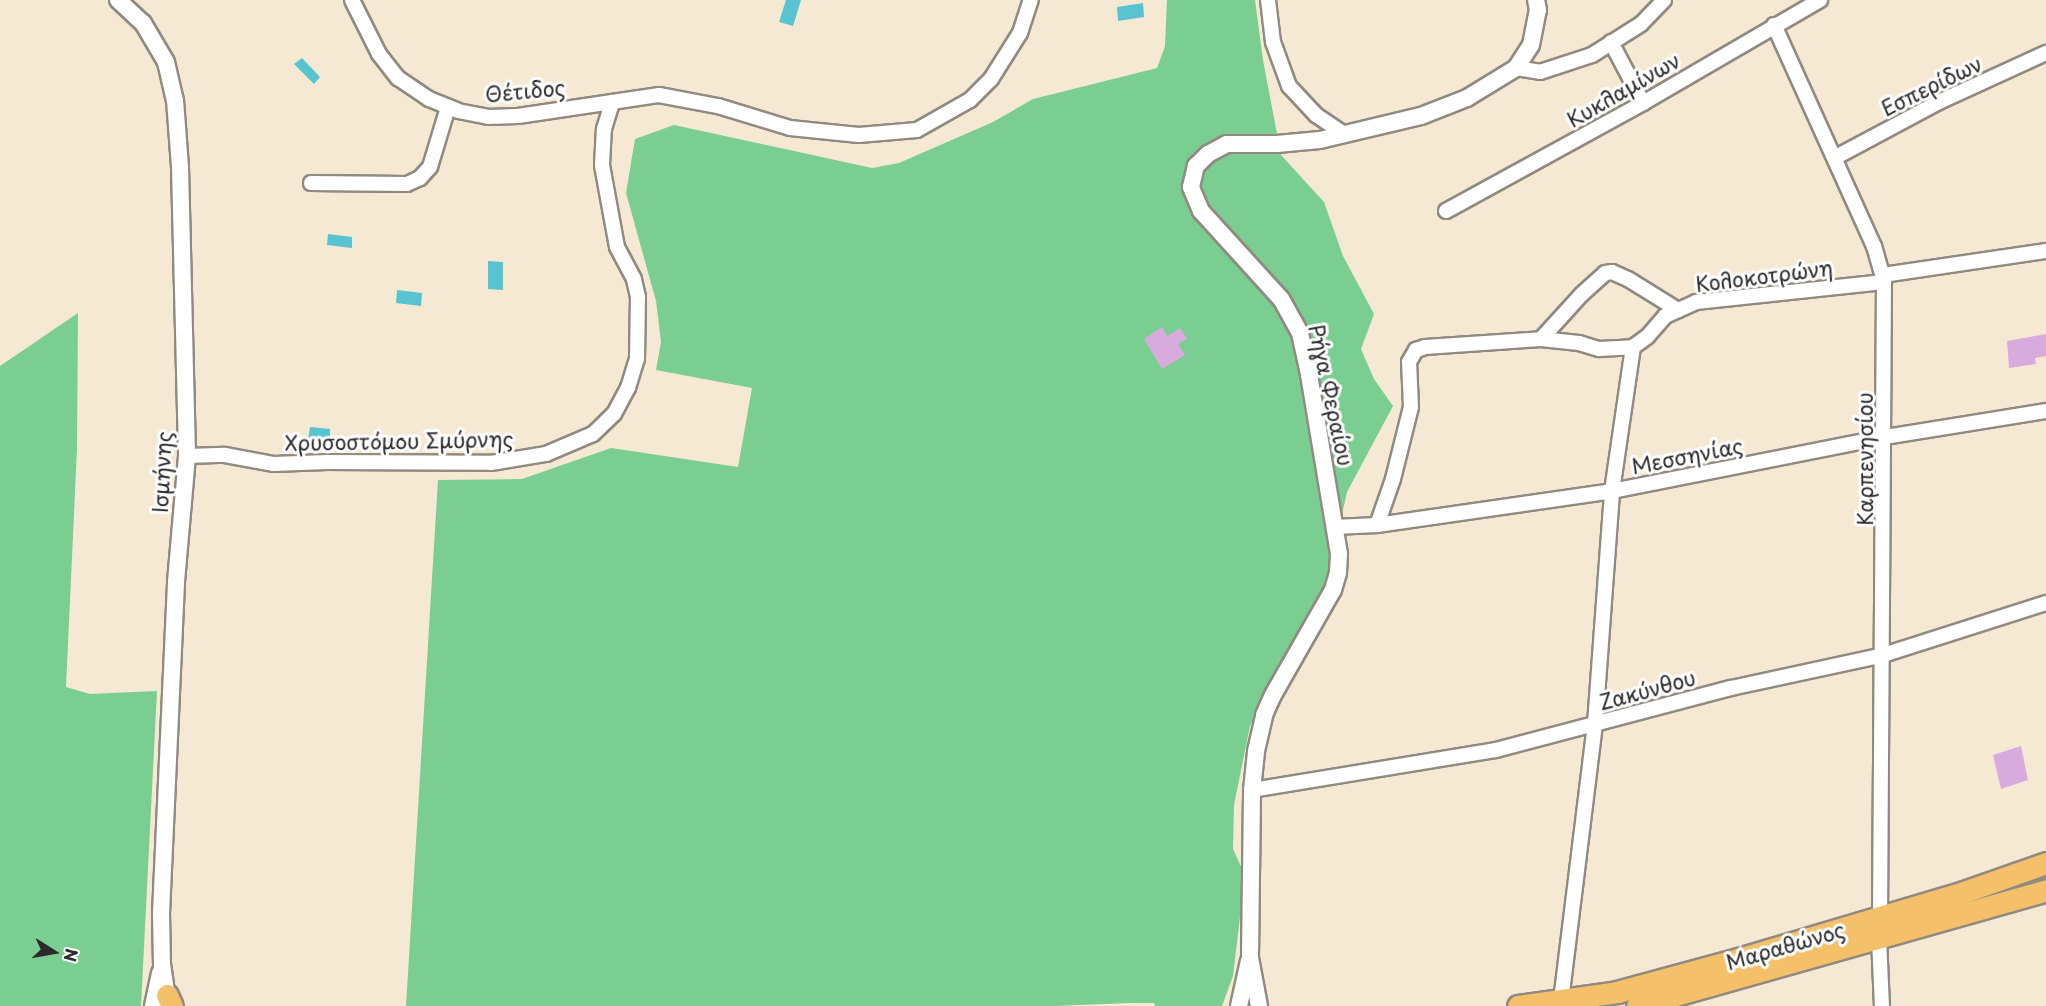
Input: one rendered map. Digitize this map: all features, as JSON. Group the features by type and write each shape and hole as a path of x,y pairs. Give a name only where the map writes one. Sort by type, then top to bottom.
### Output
{"main road":[{"name":"Μαραθώνος","path":"1637,1006 1880,927 1961,893 2046,863"},
{"name":"Μαραθώνος","path":"1518,1006 1617,992 1880,927 2046,890"}],"street":[{"name":"Ισμήνης","path":"118,0 142,23 166,62 175,100 184,261 187,456 175,595 161,913 165,1003"},
{"name":"Θέτιδος","path":"352,0 379,54 398,78 429,99 448,107 488,117 518,116 612,102"},
{"path":"612,102 659,95 718,105 790,128 860,135 917,130 949,114 970,100 991,79 1020,33 1031,0"},
{"path":"1268,0 1273,42 1289,86 1316,115 1344,134"},
{"name":"Ρήγα Φεραίου","path":"1250,958 1252,790 1256,751 1264,715 1281,678 1333,590 1338,573 1334,527 1300,333 1281,299 1201,211 1191,188 1196,166 1208,154 1227,144 1288,143 1344,134 1421,117 1467,98 1516,68 1531,45 1538,10 1536,0"},
{"path":"1516,68 1540,72 1592,55 1641,24 1664,0"},
{"name":"Κυκλαμίνων","path":"1446,212 1643,103 1820,0"},
{"name":"Καρπενησίου","path":"1774,25 1836,157 1874,246 1884,278 1885,437 1880,927 1882,1006"},
{"path":"1611,42 1643,103"},
{"name":"Εσπερίδων","path":"1836,157 1939,102 2046,53"},
{"name":"Χρυσοστόμου Σμύρνης","path":"187,456 225,455 274,464 490,463 546,454 593,434 614,414 628,388 637,359 638,297 633,279 617,247 602,165 604,129 612,102"},
{"path":"310,183 407,184 420,178 430,167 448,107"},
{"name":"Κολοκοτρώνη","path":"1634,347 1647,337 1665,316 1696,302 1884,278 2046,251"},
{"path":"1541,339 1582,294 1605,273 1612,272 1628,279 1678,310"},
{"path":"1377,525 1393,479 1411,407 1409,362 1416,350 1425,346 1541,339 1579,343 1599,349 1634,347 1612,491 1595,724 1561,1001"},
{"name":"Μεσσηνίας","path":"1334,527 1377,525 1612,491 1885,437 2046,411"},
{"name":"Ζακύνθου","path":"1252,790 1496,750 1731,688 1883,655 2046,603"},
{"path":"1239,1006 1250,958"},
{"path":"1250,958 1259,1006"}],"green space":[{"path":"1167,0 1255,0 1263,60 1281,155 1324,202 1343,256 1374,314 1361,349 1374,379 1393,406 1347,492 1325,590 1280,666 1250,726 1234,805 1233,849 1245,875 1233,976 1222,1006 1155,1006 1154,1003 1130,1003 1054,1006 406,1006 438,480 522,479 611,448 738,467 752,388 656,370 661,342 656,301 626,193 635,139 674,125 872,168 899,163 993,122 1033,99 1157,68 1165,46"},
{"path":"78,313 77,449 66,687 90,694 157,691 141,1006 0,1006 0,366"}],"water":[{"path":"786,0 801,0 793,26 779,22"},
{"path":"1143,3 1144,17 1118,21 1117,7"},
{"path":"302,58 320,77 314,84 294,64"},
{"path":"328,234 352,237 352,248 327,245"},
{"path":"488,261 503,262 503,290 488,289"},
{"path":"397,290 422,293 421,306 396,303"},
{"path":"310,427 330,429 330,442 308,439"}],"building":[{"path":"1162,327 1167,336 1180,328 1187,339 1178,344 1185,355 1162,369 1144,339"},
{"path":"2046,334 2046,356 2035,358 2036,364 2009,368 2007,341"},
{"path":"2021,746 2028,780 2001,789 1993,755"}]}
